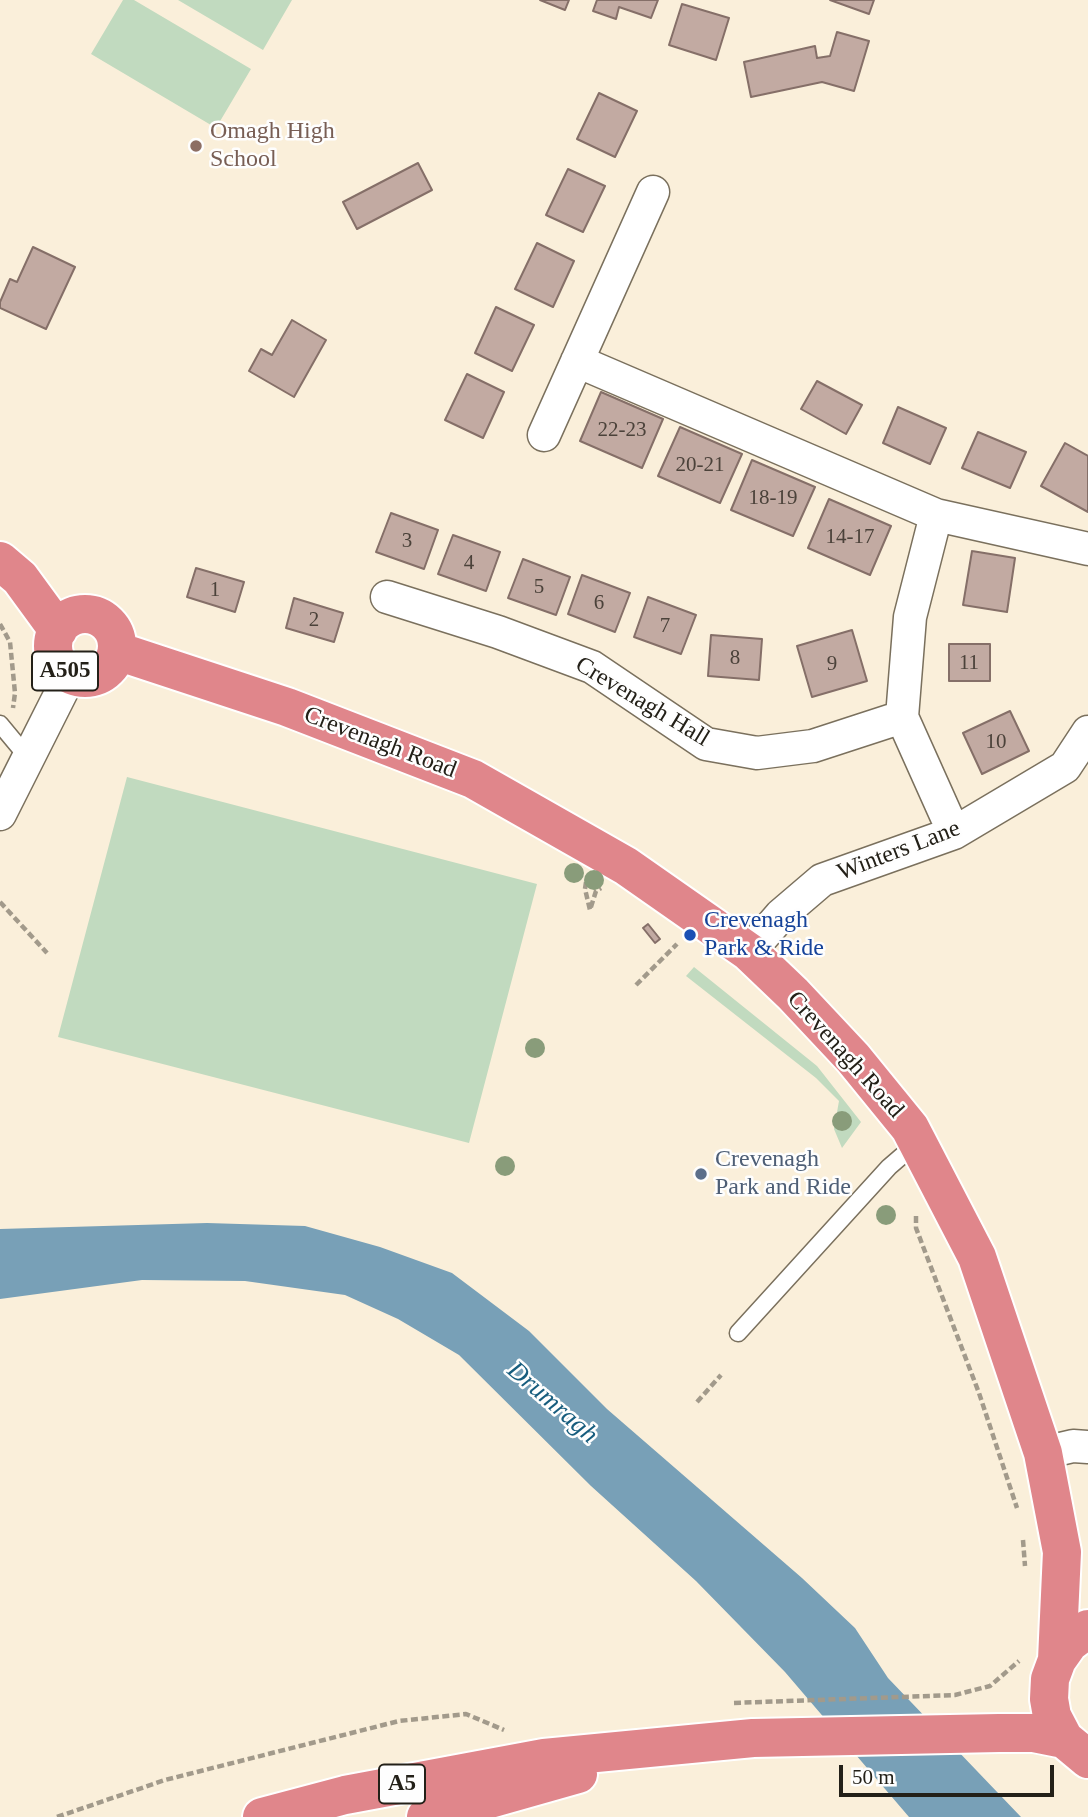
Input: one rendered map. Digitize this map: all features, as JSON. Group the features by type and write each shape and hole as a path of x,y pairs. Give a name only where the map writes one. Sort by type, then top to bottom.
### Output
{"highway":[{"name":"A505","path":"0,561 20,578 58,629"},
{"name":"A505","path":"75,615 97,616 106,621 117,641 117,651 108,670 90,678 70,675 56,660 54,639 58,629 75,615"},
{"name":"Crevenagh Road","path":"117,651 287,707 473,779 626,866 749,952 853,1058 910,1128 977,1257 1043,1453 1062,1552 1057,1660"},
{"path":"1062,1552 1088,1580"},
{"path":"1057,1660 1069,1643 1088,1629"},
{"name":"A5","path":"1057,1660 1049,1699 1052,1716 1076,1749"},
{"name":"A5","path":"988,1733 1025,1719 1049,1699"},
{"name":"A5","path":"262,1817 345,1795 544,1758 754,1738 1034,1733 1076,1749"},
{"path":"426,1817 685,1744"}],"street":[{"path":"544,435 653,192"},
{"path":"577,361 936,515 1088,549"},
{"path":"936,515 910,617 902,717 954,833"},
{"name":"Crevenagh Hall","path":"387,597 498,632 593,667 706,744 757,753 813,746 902,717"},
{"path":"0,814 70,675"},
{"name":"Winters Lane","path":"749,952 781,915 822,880 954,833 1065,767 1088,732"},
{"path":"1043,1453 1073,1446 1088,1447"}],"lane":[{"path":"4,729 29,760"},
{"path":"738,1333 889,1167 918,1142"}],"path":[{"path":"0,624 10,642 15,693 4,729"},
{"path":"587,877 585,889 590,910 596,891 603,886"},
{"path":"0,902 47,953"},
{"path":"636,985 677,944"},
{"path":"916,1209 916,1228 979,1393 1018,1510"},
{"path":"697,1402 721,1376"},
{"path":"1022,1533 1026,1570"},
{"path":"730,1704 955,1695 990,1686 1020,1661"},
{"path":"57,1817 164,1780 400,1721 466,1714 512,1734"}],"green space":[{"path":"123,0 134,0 251,69 216,128 91,54"},
{"path":"178,0 292,0 263,50"},
{"path":"127,777 537,884 469,1143 58,1037"},
{"path":"694,967 817,1066 861,1122 842,1148 834,1129 839,1101 816,1078 686,976"}],"water":[{"name":"Drumragh","path":"207,1223 305,1226 380,1247 452,1273 529,1331 607,1409 802,1578 855,1628 888,1678 1021,1817 909,1817 785,1672 696,1581 591,1486 459,1355 398,1319 345,1295 245,1281 142,1280 0,1299 0,1229"}],"building":[{"path":"540,0 569,0 565,10"},
{"path":"597,0 658,0 651,18 619,7 616,19 593,11"},
{"path":"830,0 874,0 869,14"},
{"path":"682,4 729,18 716,60 669,45"},
{"path":"837,32 869,41 854,91 822,82 751,97 744,62 815,46 817,58 830,56"},
{"path":"599,93 637,111 615,157 577,139"},
{"path":"418,163 432,190 357,229 343,202"},
{"path":"568,169 605,186 583,232 546,215"},
{"path":"537,243 574,261 553,307 515,289"},
{"path":"33,247 75,267 46,329 0,308 10,279 17,282"},
{"path":"496,307 534,325 512,371 475,353"},
{"path":"292,320 326,340 294,397 249,371 261,349 272,355"},
{"path":"467,374 504,392 483,438 445,420"},
{"path":"817,381 862,405 846,434 801,409"},
{"path":"601,392 663,419 642,468 580,441"},
{"path":"898,407 946,428 930,464 883,443"},
{"path":"680,427 742,454 720,503 658,476"},
{"path":"978,432 1026,452 1010,488 962,468"},
{"path":"1065,443 1088,456 1088,512 1041,486"},
{"path":"752,460 815,487 793,536 731,510"},
{"path":"829,499 891,526 870,575 808,548"},
{"path":"391,513 438,530 424,569 376,552"},
{"path":"453,535 500,552 486,591 438,574"},
{"path":"972,551 1015,558 1007,612 963,605"},
{"path":"523,559 570,577 556,615 508,598"},
{"path":"196,568 244,582 235,612 187,597"},
{"path":"582,575 630,593 615,632 568,614"},
{"path":"648,597 696,615 681,654 634,637"},
{"path":"294,598 343,613 334,642 286,628"},
{"path":"852,630 867,681 812,697 797,646"},
{"path":"711,635 762,639 759,680 708,676"},
{"path":"949,644 990,644 990,681 949,681"},
{"path":"1010,711 1029,751 982,774 963,733"},
{"path":"648,924 660,939 655,943 643,928"}],"place":[{"name":"Omagh High School","path":"196,146"},
{"name":"Crevenagh Park & Ride","path":"690,935"},
{"name":"Crevenagh Park and Ride","path":"701,1174"}]}
